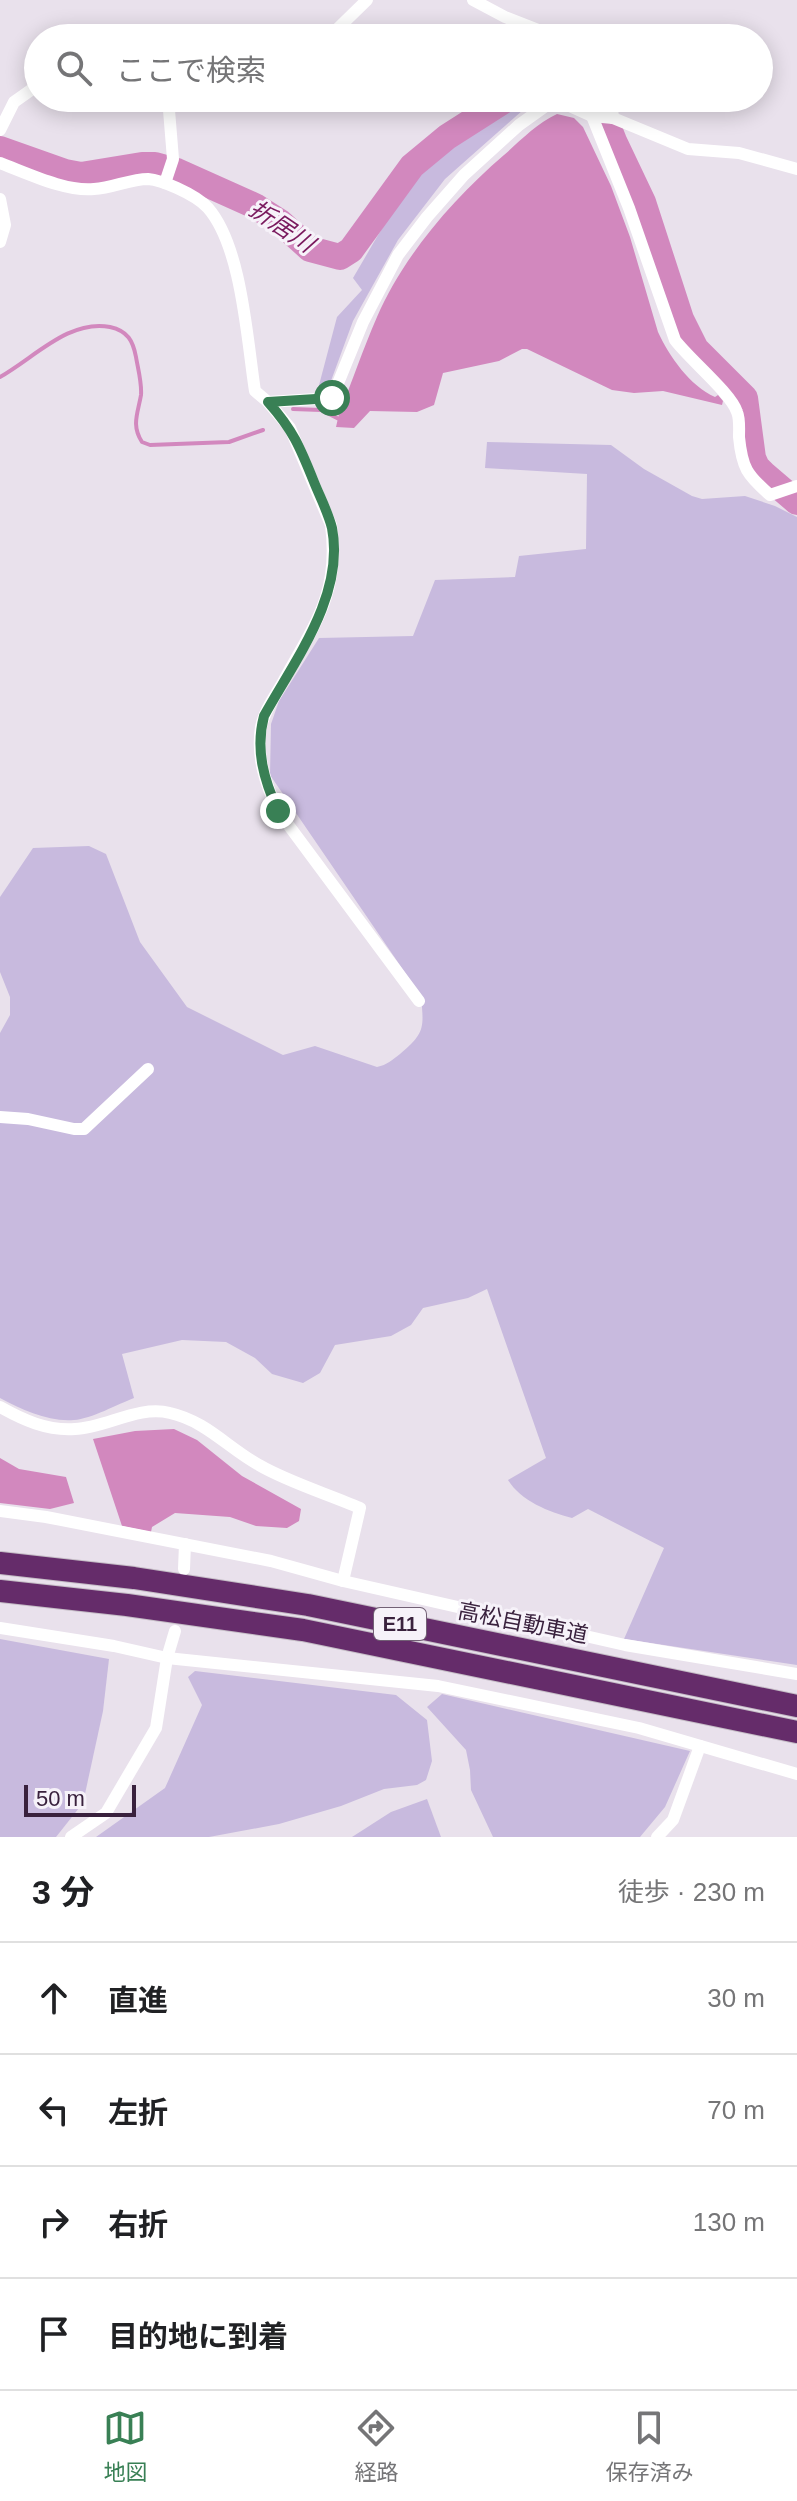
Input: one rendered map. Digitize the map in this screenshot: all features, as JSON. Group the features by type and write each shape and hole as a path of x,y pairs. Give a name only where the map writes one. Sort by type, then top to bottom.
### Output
{"highway":[{"name":"高松自動車道","path":"0,1563 134,1578 308,1605 797,1706"},
{"name":"E11","path":"0,1591 303,1630 797,1732"}],"street":[{"path":"342,24 367,0"},
{"path":"473,0 523,24"},
{"path":"0,130 14,102 24,95"},
{"path":"166,179 173,159 169,112"},
{"path":"268,402 332,398 363,322 398,255 464,175 519,125 540,112"},
{"path":"590,112 688,149 739,153 797,169"},
{"path":"605,112 603,117 629,208 675,340 731,401 738,413 741,460 745,470 770,495 794,487"},
{"path":"0,163 59,184 90,190 133,181 166,179 198,199 218,224 237,276 255,391 290,428 331,525 333,578 325,605 264,716 260,744 265,783 278,811 419,1001"},
{"path":"0,199 5,225 0,242"},
{"path":"0,1117 84,1129 148,1069"},
{"path":"0,1407 26,1421 76,1430 135,1414 167,1411 197,1421 259,1465 360,1508 343,1581"},
{"path":"0,1511 46,1517 271,1561 343,1581 625,1645 797,1674"},
{"path":"184,1569 185,1544"},
{"path":"0,1628 114,1646 167,1658 438,1686 639,1728 797,1774"},
{"path":"71,1837 106,1813 156,1728 167,1658 175,1631"},
{"path":"657,1837 673,1820 700,1746"}],"shaded area":[{"path":"503,112 521,112 445,179 398,240 353,321 328,389 318,389 337,317 362,290 353,278 386,222 435,158"},
{"path":"557,114 574,118 583,127 611,186 663,341 689,378 706,392 715,397 718,395 723,401 722,405 663,391 634,393 612,390 522,349 499,361 443,373 434,405 417,412 370,411 354,428 336,427 377,317 416,250 449,209 485,172 536,127"},
{"path":"487,442 611,445 644,469 692,496 702,499 745,496 797,517 797,1665 624,1639 664,1548 588,1509 572,1518 545,1509 520,1494 508,1480 546,1458 487,1289 468,1298 423,1308 411,1325 391,1336 335,1345 320,1373 303,1383 272,1374 255,1358 226,1342 182,1340 122,1354 134,1398 88,1417 64,1420 45,1417 0,1398 0,1033 10,1015 10,997 0,972 0,897 33,848 89,846 106,854 140,942 187,1007 283,1055 315,1046 377,1067 408,1047 421,1029 421,996 270,775 271,724 279,701 319,638 413,636 435,580 515,577 519,556 586,549 587,474 485,468"},
{"path":"174,1429 197,1440 242,1476 301,1509 299,1521 287,1528 256,1526 230,1517 175,1513 152,1527 151,1532 122,1526 93,1439 135,1431"},
{"path":"0,1458 19,1469 66,1477 74,1503 50,1509 0,1503"},
{"path":"0,1639 109,1659 103,1711 83,1803 56,1837 0,1837"},
{"path":"195,1671 396,1695 427,1720 432,1761 426,1780 417,1785 384,1789 341,1806 279,1824 209,1837 96,1837 165,1788 202,1705 188,1677"},
{"path":"442,1694 690,1751 665,1807 640,1837 493,1837 471,1790 466,1750 427,1707"},
{"path":"427,1799 441,1837 352,1837 391,1812"}],"waterway":[{"name":"折居川","path":"0,149 81,175 142,165 177,171 255,206 280,222 310,249 340,257 351,250 412,166 447,137 486,112"},
{"name":"折居川","path":"603,112 643,202 681,319 696,349 745,398 757,467 797,502"},
{"path":"0,377 66,334 95,326 110,327 125,334 135,351 141,390 136,424 142,442 150,445 229,442 263,430"},
{"path":"293,409 321,410 341,420"}],"route":[{"path":"278,811 265,783 261,762 261,729 264,716 325,605 333,578 333,540 331,525 300,447 290,428 268,402 332,398"}]}
